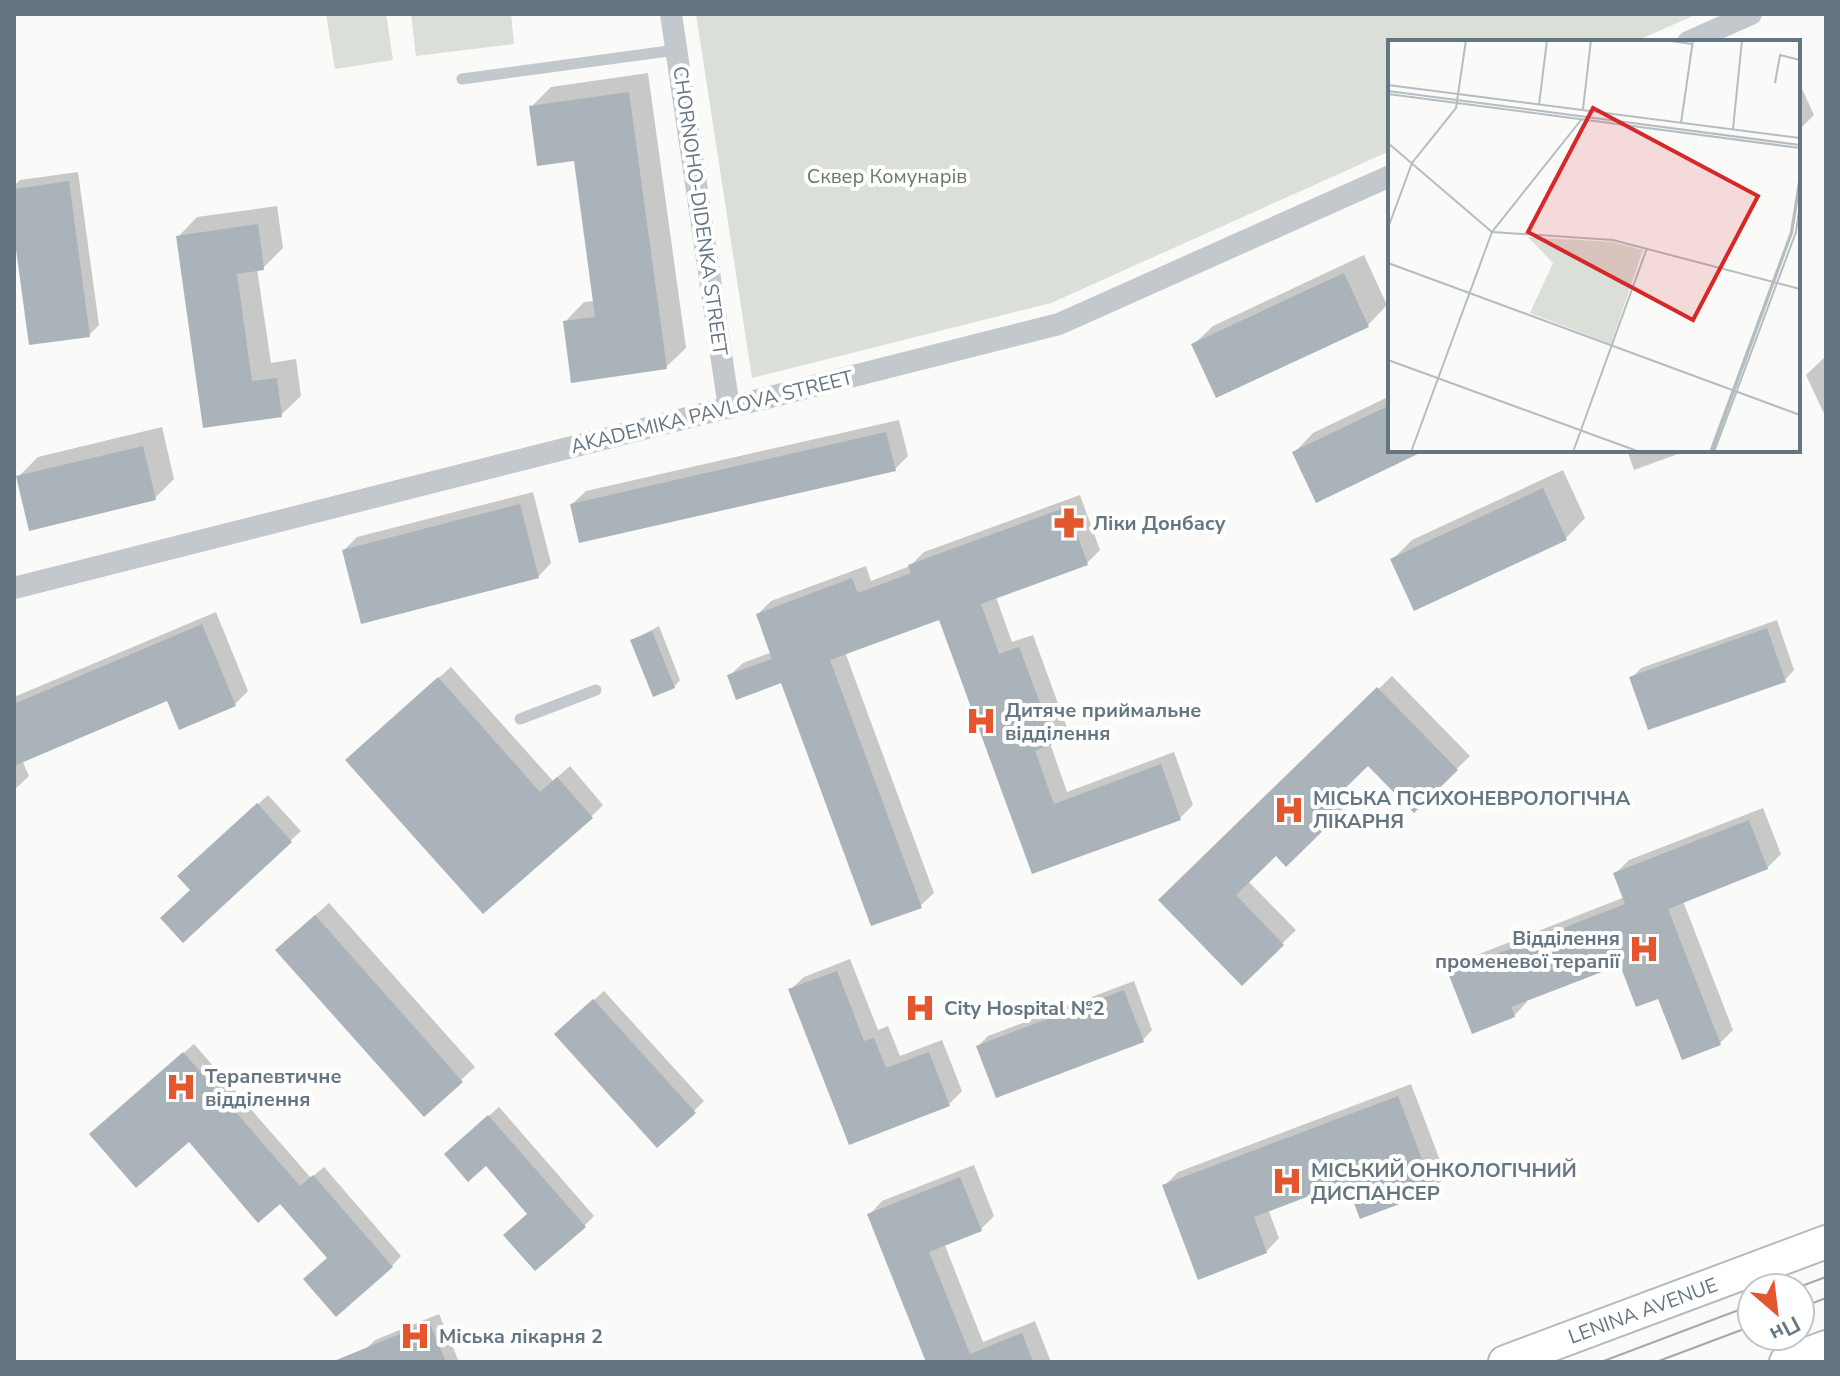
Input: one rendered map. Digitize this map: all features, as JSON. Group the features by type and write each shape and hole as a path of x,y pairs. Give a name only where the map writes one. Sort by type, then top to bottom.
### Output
{"main road":[{"name":"LENINA AVENUE","path":"1505,1362 1826,1242"},
{"path":"1786,1362 1826,1347"}],"street":[{"name":"CHORNOHO-DIDENKA STREET","path":"671,14 729,408"},
{"path":"1692,40 1751,14"},
{"name":"AKADEMIKA PAVLOVA STREET","path":"14,588 1059,324 1388,177"}],"lane":[{"path":"462,79 676,50"},
{"path":"520,719 596,690"}],"green space":[{"path":"326,14 386,14 393,60 335,69"},
{"path":"411,14 511,14 514,44 416,56"},
{"name":"Сквер Комунарів","path":"696,14 1697,14 1638,40 1388,40 1388,152 1051,303 752,378"}],"building":[{"path":"629,92 667,369 571,383 563,321 595,317 574,161 537,166 529,106"},
{"path":"69,181 90,337 29,345 14,235 14,189"},
{"path":"258,224 264,270 237,274 252,381 277,378 282,417 203,428 176,236"},
{"path":"1344,273 1369,327 1216,398 1191,344"},
{"path":"1388,406 1388,452 1422,452 1316,503 1292,452"},
{"path":"886,432 896,471 579,543 570,504"},
{"path":"143,446 156,500 29,531 16,476"},
{"path":"1543,488 1567,540 1414,611 1390,559"},
{"path":"520,504 539,578 361,624 342,550"},
{"path":"1067,507 1088,565 981,604 999,654 1019,647 1055,743 1035,751 1054,804 1161,764 1181,820 1032,874 939,620 830,660 922,908 871,926 781,683 736,700 727,675 772,659 756,614 852,578 858,593 911,573 908,565"},
{"path":"202,624 236,706 179,730 167,701 14,766 14,704"},
{"path":"1767,628 1786,682 1648,730 1629,677"},
{"path":"652,631 675,688 653,697 630,640"},
{"path":"438,677 540,792 557,777 593,818 483,914 345,760"},
{"path":"1377,687 1458,770 1414,813 1368,766 1328,805 1338,816 1286,867 1276,856 1236,895 1284,945 1242,986 1158,900"},
{"path":"257,803 292,842 183,943 160,918 190,890 177,876"},
{"path":"1749,820 1768,869 1668,909 1721,1045 1682,1060 1658,999 1636,1007 1620,965 1511,1007 1515,1017 1472,1034 1448,973 1625,904 1613,873"},
{"path":"315,915 463,1082 424,1117 275,950"},
{"path":"837,971 864,1041 874,1038 886,1068 929,1052 950,1106 849,1145 788,989"},
{"path":"1124,990 1144,1042 996,1098 976,1046"},
{"path":"593,999 696,1113 657,1148 554,1034"},
{"path":"183,1052 300,1186 313,1175 393,1267 336,1317 303,1279 327,1258 280,1204 258,1223 189,1142 136,1188 89,1134"},
{"path":"1398,1096 1434,1191 1360,1219 1346,1182 1254,1217 1267,1253 1198,1280 1162,1185"},
{"path":"488,1115 586,1227 535,1271 503,1235 527,1214 486,1166 468,1182 444,1154"},
{"path":"960,1177 982,1231 929,1252 970,1354 1022,1333 1033,1362 926,1362 867,1214"},
{"name":"Міська лікарня 2","path":"429,1322 446,1362 334,1362 334,1361"}],"tram line":[{"path":"1816,1281 1826,1277"},
{"path":"1816,1302 1826,1298"},
{"path":"1601,1362 1736,1311"},
{"path":"1656,1362 1736,1332"}],"place":[{"name":"Ліки Донбасу","path":"1069,523"},
{"name":"Дитяче приймальне відділення","path":"981,721"},
{"name":"МІСЬКА ПСИХОНЕВРОЛОГІЧНА ЛІКАРНЯ","path":"1289,810"},
{"name":"Відділення променевої терапії","path":"1644,949"},
{"name":"City Hospital №2","path":"920,1008"},
{"name":"Терапевтичне відділення","path":"181,1087"},
{"name":"МІСЬКИЙ ОНКОЛОГІЧНИЙ ДИСПАНСЕР","path":"1287,1181"},
{"name":"Міська лікарня 2","path":"415,1336"}]}
